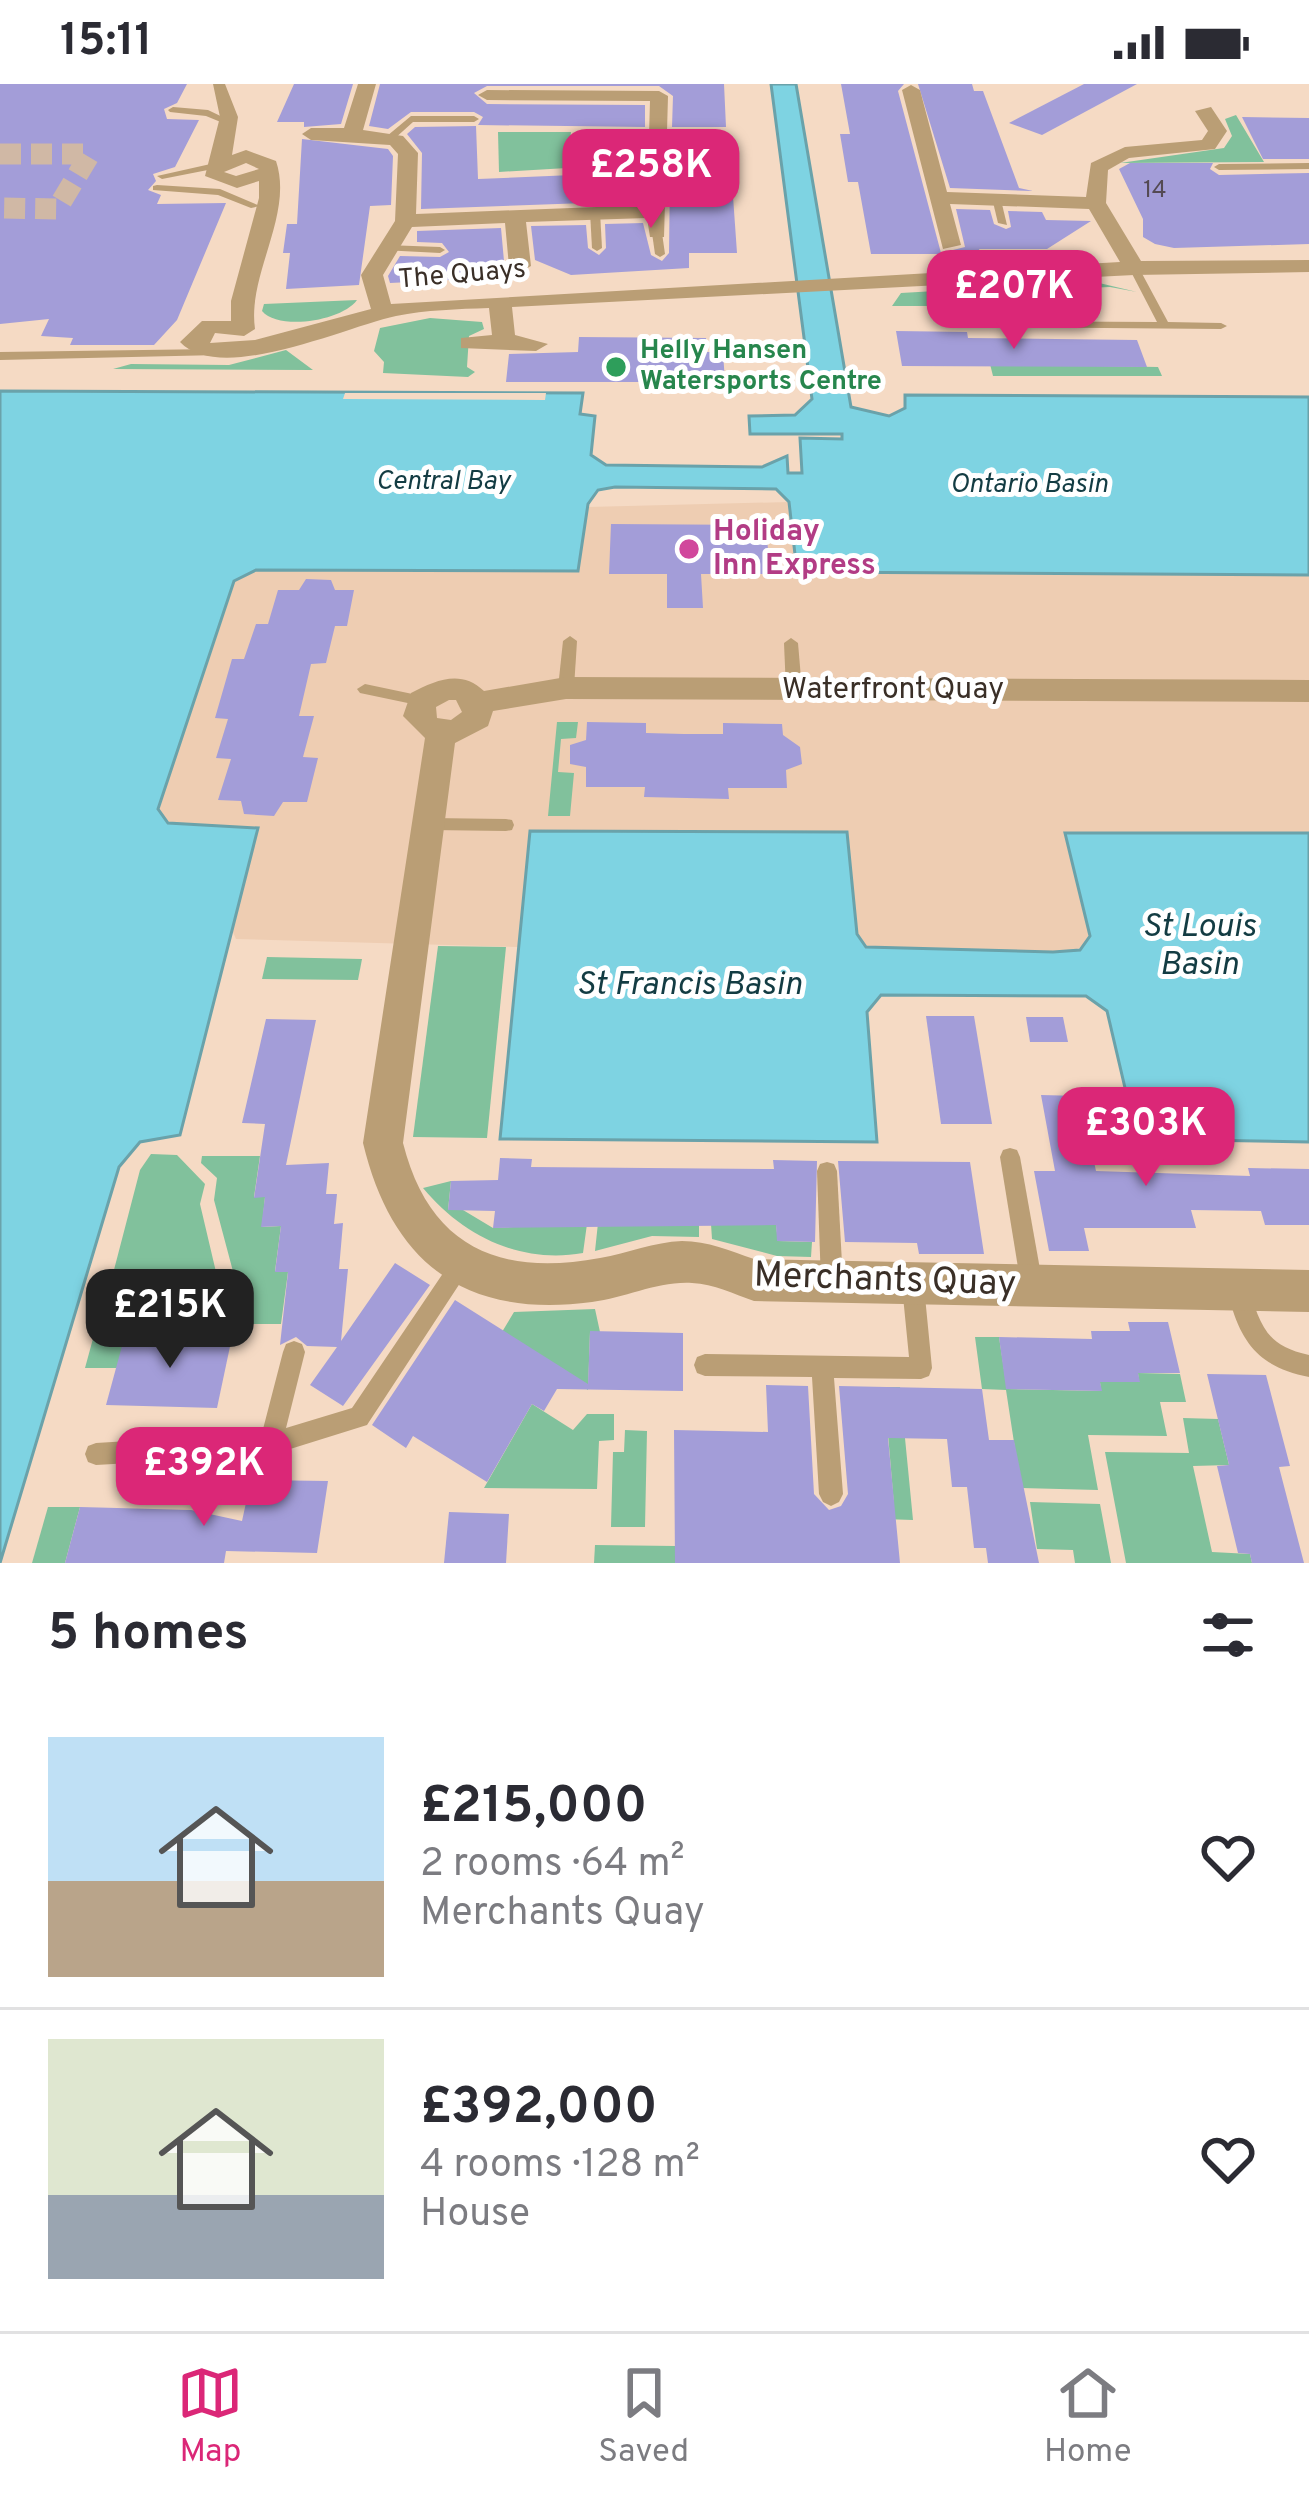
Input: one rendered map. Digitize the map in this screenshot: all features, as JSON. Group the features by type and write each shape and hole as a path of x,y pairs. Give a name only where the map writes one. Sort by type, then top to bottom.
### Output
{"street":[{"path":"352,134 367,84"},
{"path":"229,154 243,92 216,89 229,154 259,210"},
{"path":"911,90 950,245"},
{"path":"405,220 595,212 657,222 659,96 487,94"},
{"path":"1133,268 1096,203 1102,161 1139,150 1199,147 1217,139 1211,111"},
{"path":"311,134 390,138 408,153 405,220 374,265 371,288 387,312"},
{"path":"229,154 266,173 269,198 259,210 249,270 233,340 195,348 198,332 226,305 249,270"},
{"path":"938,198 1096,203"},
{"path":"515,215 520,266"},
{"name":"The Quays","path":"198,332 218,324 233,340 340,325 387,312 500,301 1133,268 1309,266"},
{"path":"500,301 504,341"},
{"path":"470,343 536,344"},
{"name":"Waterfront Quay","path":"432,717 436,691 455,689 471,694 479,705 509,694 566,688 1309,691"},
{"name":"Merchants Quay","path":"432,717 431,824 383,1143 390,1186 401,1208 425,1240 459,1267 543,1287 598,1281 644,1265 700,1263 754,1280 1309,1291"}],"lane":[{"path":"173,110 191,110 216,89"},
{"path":"191,110 229,154"},
{"path":"390,138 411,119 474,119"},
{"path":"159,182 229,154"},
{"path":"159,182 229,154"},
{"path":"1219,167 1309,166"},
{"path":"159,182 220,192 259,210"},
{"path":"996,200 1003,223"},
{"path":"595,212 597,248"},
{"path":"657,222 660,254"},
{"path":"386,248 440,250"},
{"path":"1133,268 1165,326"},
{"path":"980,324 1220,326"},
{"path":"118,354 156,348 198,332"},
{"path":"0,356 118,354 233,340"},
{"path":"566,688 570,641"},
{"path":"790,643 794,690"},
{"path":"365,688 432,717"},
{"path":"431,824 506,825"},
{"path":"1010,1157 1032,1287"},
{"path":"826,1171 832,1283"},
{"path":"97,1454 272,1444 359,1417 459,1267"},
{"path":"705,1365 921,1368 913,1286"},
{"path":"1238,1289 1257,1345 1274,1358 1309,1366"},
{"path":"272,1444 294,1352"},
{"path":"822,1366 831,1494"}],"shaded area":[{"path":"789,502 797,572 1309,575 1309,833 1066,833 1090,936 1087,946 1065,952 866,947 857,934 846,832 530,831 518,947 236,939 232,930 258,829 168,823 158,809 234,581 256,570 577,571 588,507"}],"green space":[{"path":"1236,115 1264,162 1120,163 1224,148 1232,136 1225,119"},
{"path":"498,132 571,132 567,168 499,172"},
{"path":"1095,282 1137,292 1110,287 969,293 971,306 892,306 901,293"},
{"path":"357,300 338,313 310,321 282,321 262,311 264,304"},
{"path":"430,318 482,322 484,329 469,336 467,367 475,372 468,377 383,373 384,362 374,351 380,328"},
{"path":"286,350 313,370 113,369 131,364 229,365"},
{"path":"990,364 1158,367 1162,376 993,376"},
{"path":"557,722 578,722 576,738 561,739 558,772 574,773 570,816 548,816"},
{"path":"438,946 506,947 487,1138 413,1137"},
{"path":"267,957 362,959 358,980 262,979"},
{"path":"151,1154 177,1155 205,1184 200,1204 220,1289 109,1289 140,1170"},
{"path":"202,1156 260,1156 254,1197 265,1197 262,1227 281,1226 275,1271 288,1272 281,1324 247,1324 214,1200 217,1178 201,1163"},
{"path":"451,1181 448,1210 463,1210 493,1228 587,1224 583,1253 515,1250 475,1233 456,1220 423,1188"},
{"path":"598,1223 699,1224 699,1237 652,1236 595,1251"},
{"path":"711,1224 776,1225 778,1241 812,1242 811,1257 777,1256 712,1239"},
{"path":"205,1301 197,1337 116,1368 85,1368 103,1302"},
{"path":"595,1309 600,1332 590,1332 588,1390 502,1332 514,1312"},
{"path":"975,1337 999,1337 1007,1389 1101,1391 1100,1382 1139,1382 1138,1373 1180,1374 1186,1402 1160,1402 1167,1436 1088,1435 1098,1490 1021,1488 1006,1390 982,1389"},
{"path":"884,1387 900,1387 913,1520 854,1518 894,1505"},
{"path":"532,1404 573,1430 587,1414 614,1414 614,1440 599,1441 597,1489 484,1488"},
{"path":"1183,1418 1218,1419 1229,1465 1193,1466 1212,1552 1250,1554 1252,1563 1126,1563 1105,1452 1189,1453"},
{"path":"625,1430 647,1431 645,1527 611,1527 613,1452 624,1452"},
{"path":"1030,1502 1100,1504 1111,1563 1075,1563 1073,1550 1037,1549"},
{"path":"48,1507 80,1507 65,1563 32,1563"},
{"path":"595,1545 675,1546 675,1563 594,1563"}],"water":[{"path":"771,84 796,84 851,407 889,416 905,408 905,395 1309,397 1309,575 797,572 789,502 776,489 615,487 598,490 588,504 578,571 256,570 234,581 158,809 168,823 258,828 180,1135 140,1142 119,1167 0,1563 0,391 583,393 580,414 595,416 591,455 606,465 762,467 787,456 788,473 802,473 800,438 842,439 842,434 750,434 749,416 795,415 812,399"},
{"path":"530,831 847,832 857,934 866,947 1053,952 1080,950 1090,936 1065,833 1309,833 1309,1142 1137,1139 1107,1011 1086,996 881,995 867,1012 877,1142 500,1139"}],"pier":[{"path":"345,393 546,393 545,400 343,399"}],"building":[{"path":"0,84 187,84 177,103 164,109 167,119 199,120 175,167 153,174 156,181 148,190 161,195 157,204 226,203 177,320 154,345 70,345 73,338 41,336 49,319 0,324"},
{"path":"294,84 353,84 341,124 304,127 304,122 277,122"},
{"path":"380,84 724,84 726,127 672,127 673,96 659,86 487,86 474,93 487,104 645,105 645,127 478,125 483,117 474,112 411,112 388,129 369,126"},
{"path":"841,84 904,84 898,91 941,253 965,247 956,209 990,210 994,224 1006,229 1011,227 1008,211 1042,212 1046,220 1091,221 1047,249 979,249 981,254 871,254 858,182 848,182 840,134 850,134"},
{"path":"918,84 972,84 974,91 983,91 1019,188 1033,191 950,188"},
{"path":"1084,84 1137,84 1042,135 1009,123"},
{"path":"1242,117 1309,118 1309,159 1263,159"},
{"path":"476,126 478,179 643,172 643,201 421,209 422,153 407,134 415,127"},
{"path":"302,139 388,149 393,156 391,205 370,206 359,285 286,289 290,253 283,253 287,224 297,224"},
{"path":"1130,163 1213,163 1210,169 1219,175 1309,173 1309,244 1174,248 1155,244 1143,237 1143,219 1119,169"},
{"path":"731,168 737,253 689,253 689,268 571,275 535,260 531,226 586,225 588,248 599,255 606,248 605,224 643,223 651,255 662,261 669,253 670,171"},
{"path":"501,228 504,261 470,279 390,283 388,276 400,256 440,257 449,252 442,243 417,242 417,231"},
{"path":"896,331 967,332 968,338 1137,340 1147,367 902,366"},
{"name":"Helly Hansen Watersports Centre","path":"579,337 706,338 707,352 723,352 725,382 506,382 509,354 578,352"},
{"name":"Holiday Inn Express","path":"611,524 766,525 770,574 701,574 703,608 667,608 667,574 609,574"},
{"path":"306,579 331,580 335,590 354,590 347,626 335,626 326,663 311,664 299,716 314,716 303,757 318,758 307,802 283,802 274,816 244,814 241,801 218,800 231,759 216,758 228,719 215,718 232,659 244,659 256,624 268,624 278,590 299,590"},
{"path":"587,722 646,723 646,733 684,734 723,734 723,723 782,724 783,735 800,747 802,764 786,770 787,788 728,788 729,799 644,797 645,787 586,787 586,767 570,764 570,745 586,740"},
{"path":"926,1016 974,1016 992,1124 941,1124"},
{"path":"1026,1017 1063,1017 1068,1042 1030,1042"},
{"path":"266,1019 316,1020 286,1165 329,1163 326,1194 337,1194 334,1224 343,1223 339,1269 348,1269 341,1341 395,1263 430,1285 343,1406 310,1385 337,1347 307,1346 296,1337 280,1345 288,1272 275,1272 281,1226 261,1227 265,1197 254,1198 265,1124 242,1123"},
{"path":"1041,1095 1080,1096 1096,1171 1250,1176 1248,1168 1309,1169 1309,1225 1265,1225 1261,1211 1191,1210 1196,1228 1084,1228 1089,1251 1049,1251 1034,1171 1055,1171"},
{"path":"500,1158 532,1159 531,1167 774,1169 773,1160 817,1161 815,1242 777,1241 776,1225 493,1228 495,1211 448,1210 451,1181 498,1180"},
{"path":"838,1161 970,1162 984,1254 919,1254 917,1243 845,1242"},
{"path":"455,1300 588,1384 590,1331 683,1333 683,1391 557,1389 544,1411 532,1404 487,1482 413,1436 406,1448 372,1425"},
{"path":"1128,1322 1168,1322 1180,1373 1138,1373 1140,1382 1100,1382 1102,1391 1006,1389 999,1337 1092,1339 1091,1331 1130,1331"},
{"path":"125,1335 232,1337 217,1408 106,1405"},
{"path":"1207,1374 1266,1375 1290,1466 1279,1467 1304,1563 1252,1563 1250,1554 1238,1553 1217,1466 1229,1465"},
{"path":"766,1385 808,1386 814,1494 829,1510 841,1506 848,1494 839,1386 982,1389 989,1440 1014,1440 1039,1563 988,1563 986,1548 974,1548 967,1487 952,1487 947,1439 888,1438 900,1563 675,1563 674,1430 768,1432"},
{"path":"251,1480 328,1481 317,1553 226,1551 224,1563 65,1563 80,1507 191,1510 242,1521"},
{"path":"449,1512 509,1514 506,1563 444,1563"}],"tunnel":[{"path":"0,154 90,154 57,209 0,208"}],"place":[{"name":"Helly Hansen Watersports Centre","path":"616,367"},
{"name":"Holiday Inn Express","path":"689,549"}],"water label":[{"name":"Central Bay","path":"443,482"},
{"name":"Ontario Basin","path":"1029,485"},
{"name":"St Louis Basin","path":"1199,947"},
{"name":"St Francis Basin","path":"689,986"}]}
